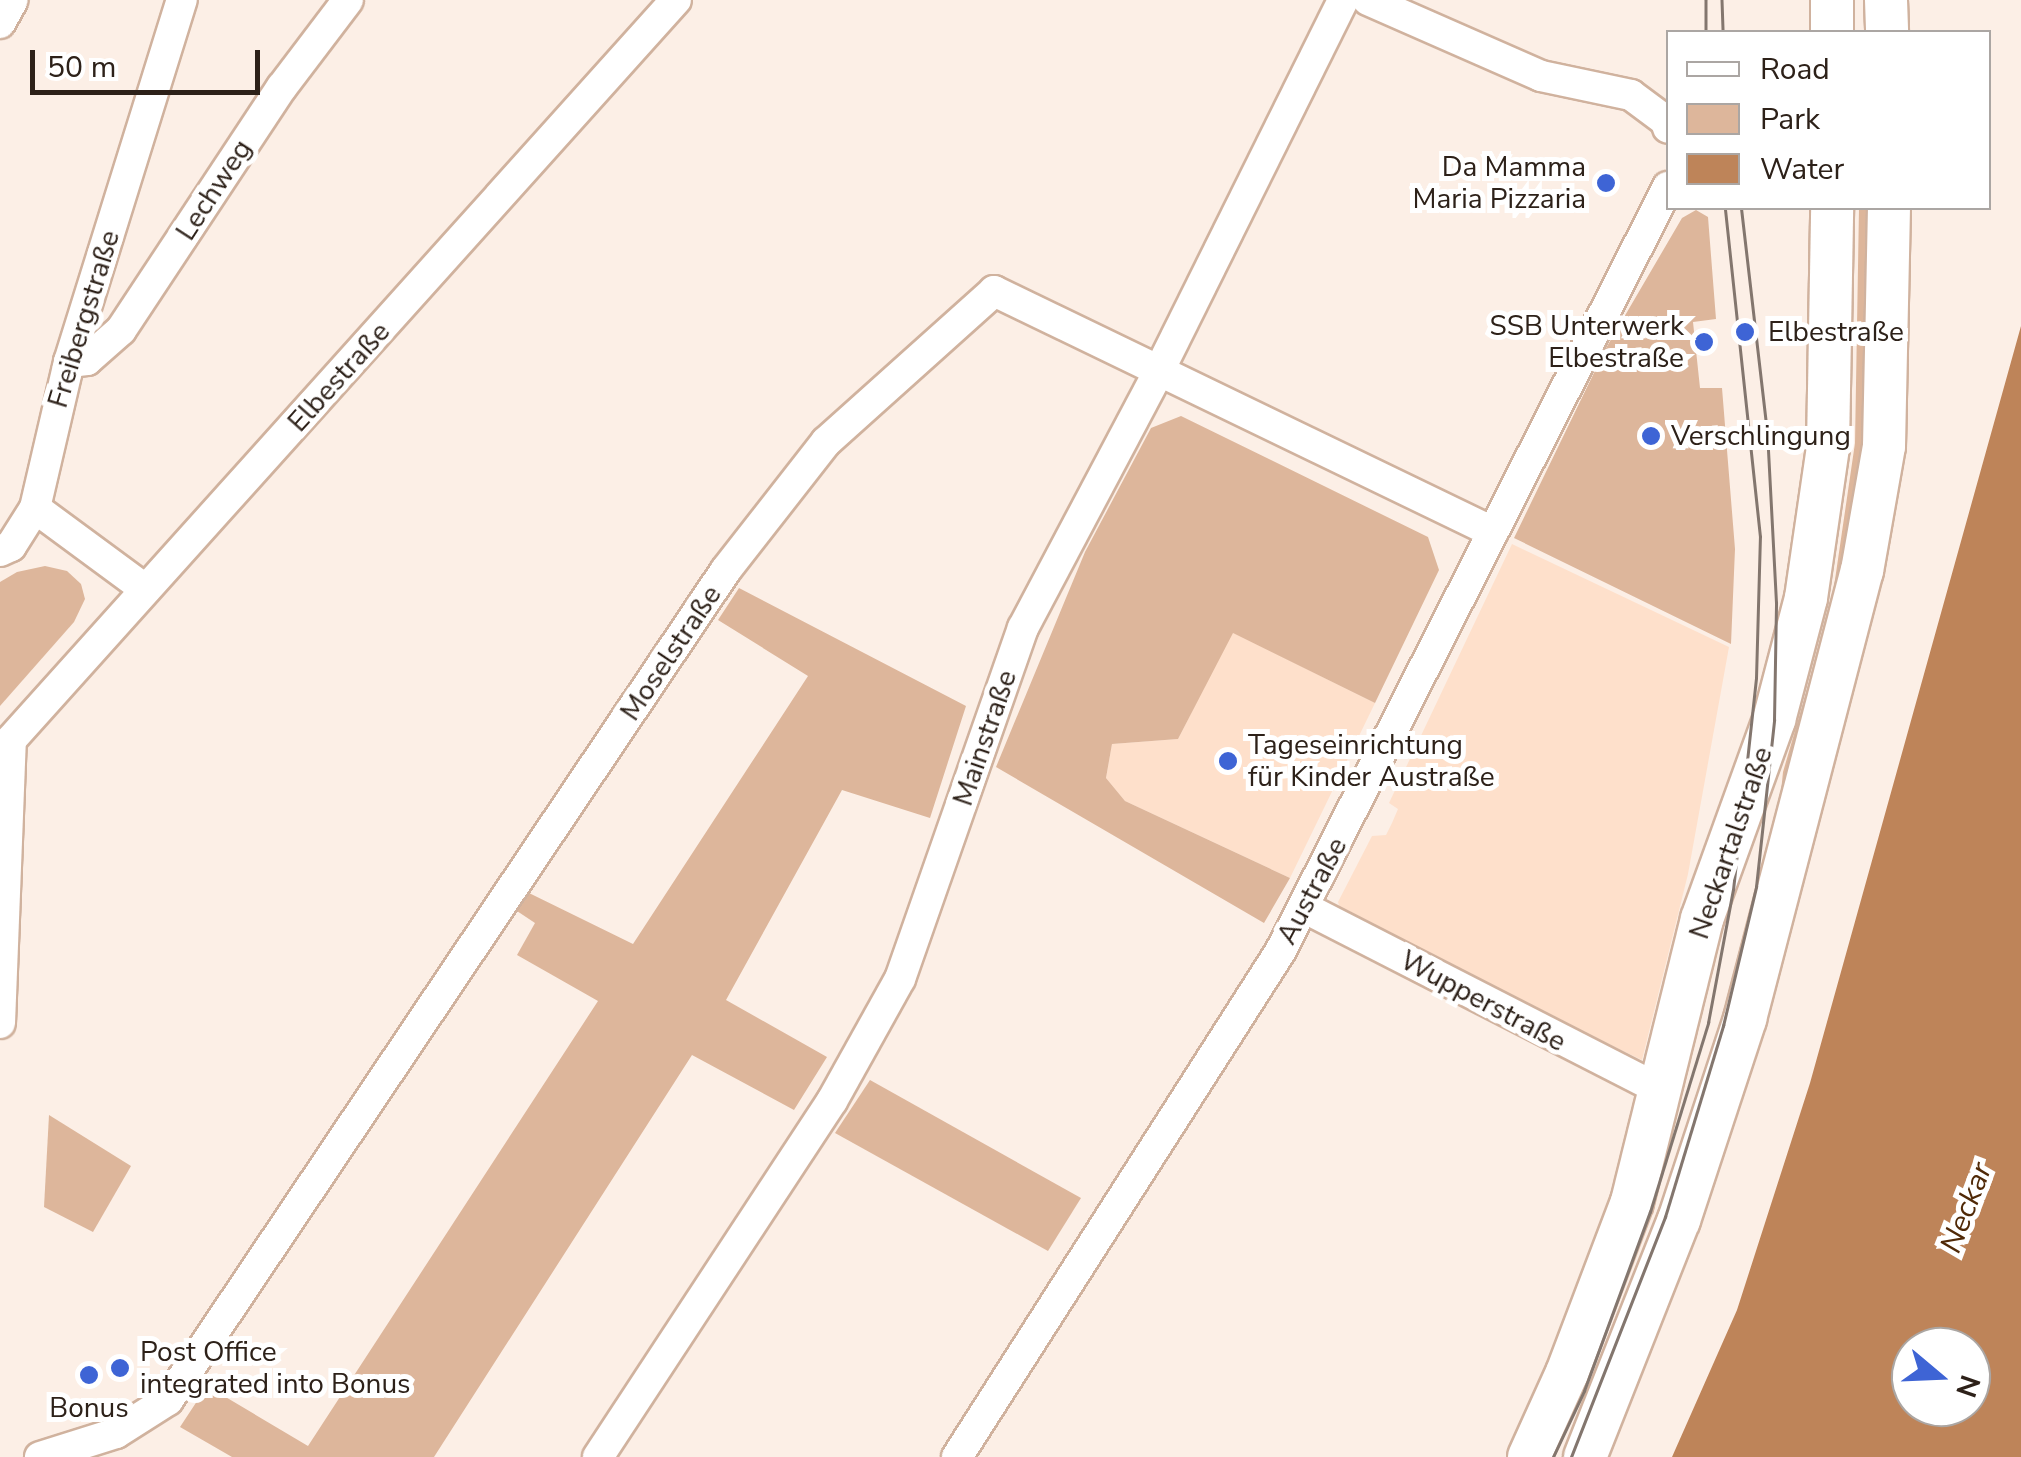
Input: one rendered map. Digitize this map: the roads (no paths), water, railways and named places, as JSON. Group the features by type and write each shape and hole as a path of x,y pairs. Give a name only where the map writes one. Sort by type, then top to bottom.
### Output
{"main road":[{"path":"1832,0 1832,30"},
{"path":"1886,0 1887,30"},
{"name":"Neckartalstraße","path":"1529,1457 1567,1373 1632,1202 1702,920 1774,720 1806,598 1828,447 1832,210"},
{"name":"Neckartalstraße","path":"1585,1457 1679,1220 1745,1019 1862,571 1884,446 1889,210"}],"street":[{"path":"0,22 13,0"},
{"name":"Freibergstraße","path":"35,508 69,362 182,0"},
{"name":"Lechweg","path":"69,362 88,360 122,330 282,86 348,0"},
{"name":"Elbestraße","path":"5,746 676,0"},
{"name":"Mainstraße","path":"598,1457 832,1100 900,979 1023,628 1158,373 1343,0"},
{"path":"1368,0 1541,76 1631,95 1666,121"},
{"name":"Austraße","path":"957,1457 1304,908 1666,192"},
{"name":"Moselstraße","path":"40,1457 116,1433 168,1400 726,570 826,442 994,292 1493,532"},
{"path":"0,552 11,546 35,508 146,590"},
{"path":"0,1023 5,746"},
{"name":"Wupperstraße","path":"1304,908 1662,1091"}],"water":[{"name":"Neckar","path":"2021,326 2021,1457 1672,1457 1737,1310 1810,1083"}],"tram line":[{"path":"1706,0 1706,30"},
{"path":"1722,0 1723,30"},
{"path":"1553,1457 1584,1391 1650,1212 1708,1023 1733,890 1756,678 1760,537 1725,210"},
{"path":"1571,1457 1665,1217 1723,1026 1756,887 1774,720 1776,603 1767,433 1741,210"}],"place":[{"name":"Da Mamma Maria Pizzaria","path":"1606,183"},
{"name":"Elbestraße","path":"1745,332"},
{"name":"SSB Unterwerk Elbestraße","path":"1704,342"},
{"name":"Verschlingung","path":"1651,436"},
{"name":"Tageseinrichtung für Kinder Austraße","path":"1228,761"},
{"name":"Post Office integrated into Bonus","path":"120,1368"},
{"name":"Bonus","path":"89,1375"}]}
